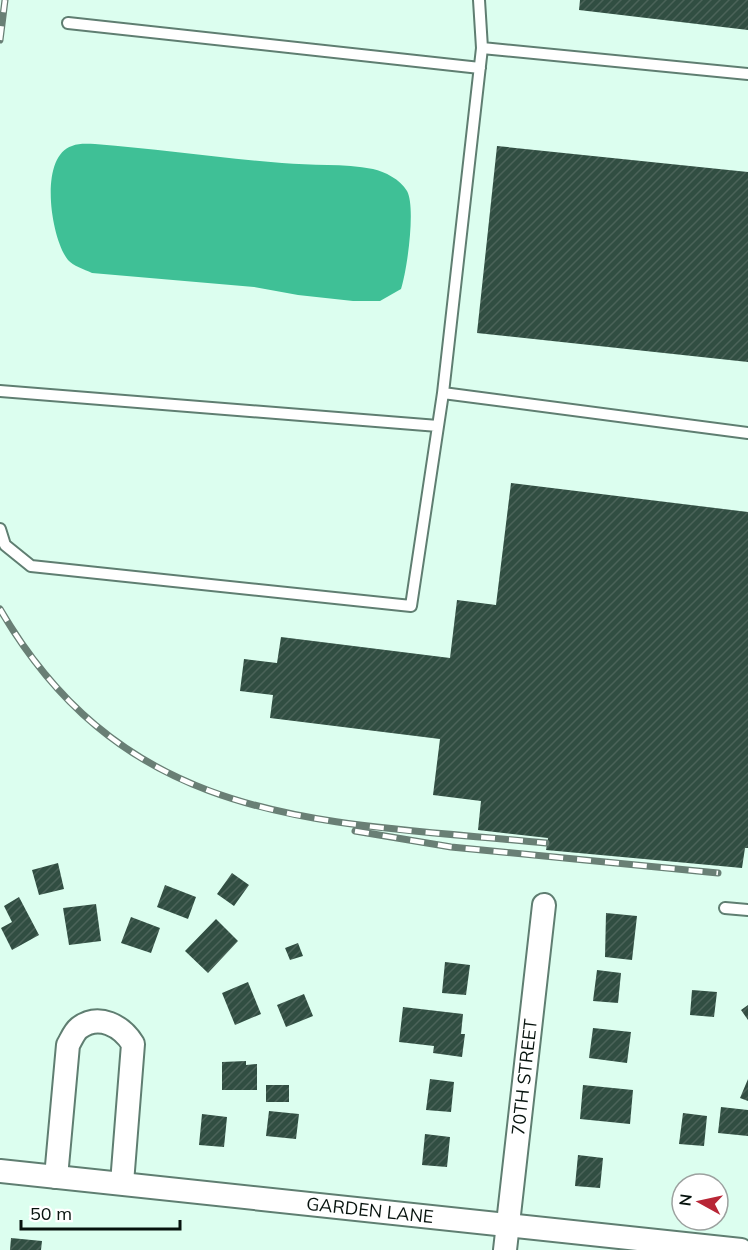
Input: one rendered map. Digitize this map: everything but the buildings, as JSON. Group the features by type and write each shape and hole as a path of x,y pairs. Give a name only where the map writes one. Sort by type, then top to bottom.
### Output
{"street":[{"name":"70TH STREET","path":"505,1250 544,905"},
{"path":"57,1177 68,1045 77,1029 92,1022 110,1023 124,1029 133,1044 122,1183"},
{"name":"GARDEN LANE","path":"0,1171 741,1250"}],"lane":[{"path":"0,529 5,545 31,566 411,606 438,426 480,68 482,48 479,0"},
{"path":"68,23 480,68"},
{"path":"482,48 748,74"},
{"path":"0,391 438,426"},
{"path":"442,393 748,433"},
{"path":"725,908 748,910"}],"shaded area":[{"path":"95,144 282,163 351,166 373,169 387,174 404,187 410,199 410,239 401,289 380,301 353,301 254,287 92,273 79,267 68,260 57,235 53,218 51,181 61,153 75,145"}],"railway":[{"path":"0,40 5,0"},
{"path":"0,609 51,681 108,735 170,774 237,800 309,817 385,828 546,843"},
{"path":"355,831 451,847 718,873"}]}
